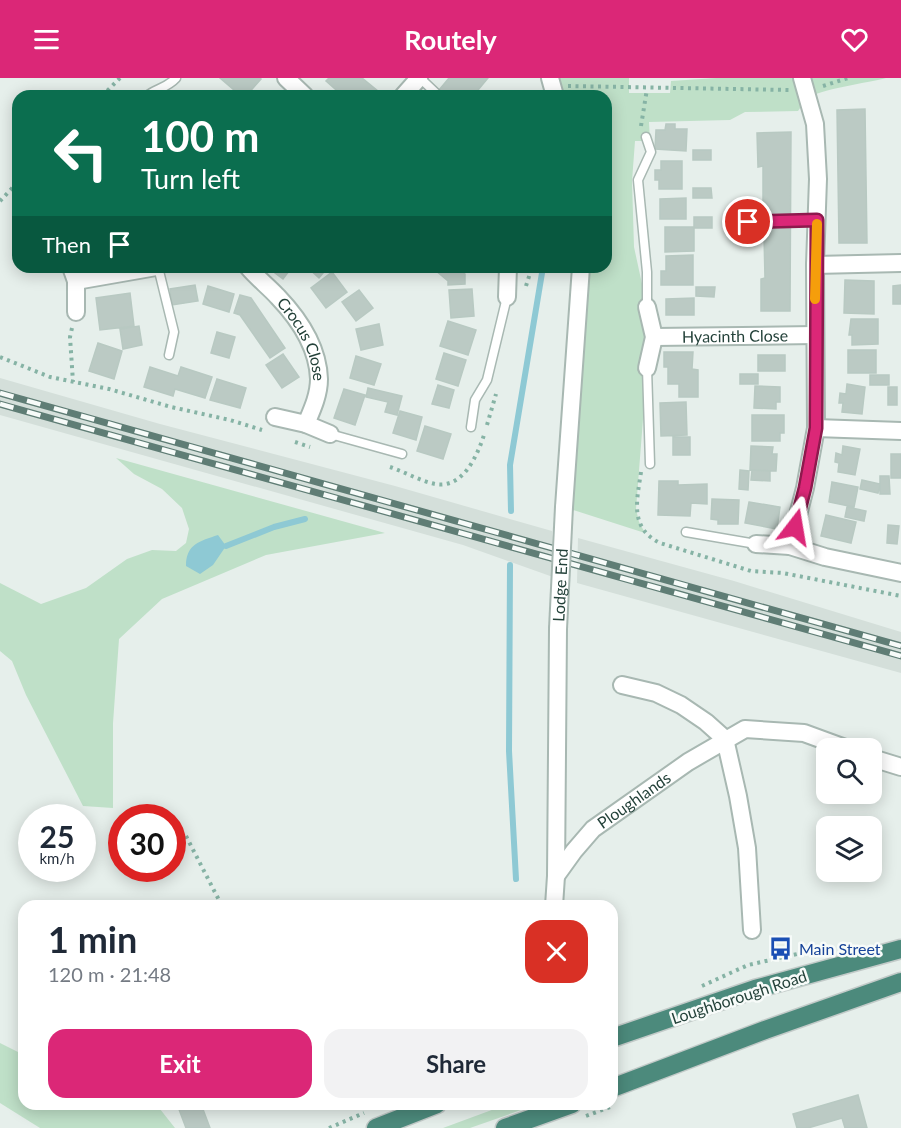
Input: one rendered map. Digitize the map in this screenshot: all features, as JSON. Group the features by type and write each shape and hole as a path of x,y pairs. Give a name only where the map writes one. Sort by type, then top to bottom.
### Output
{"highway":[{"name":"Loughborough Road","path":"618,1036 754,989 901,949"},
{"path":"618,1086 901,982"},
{"path":"372,1120 413,1110"},
{"path":"505,1128 555,1110"}],"street":[{"path":"286,78 299,90"},
{"path":"408,90 419,78"},
{"path":"790,546 805,488 816,428 815,265 818,179 815,123 804,84"},
{"path":"815,265 901,263"},
{"name":"Crocus Close","path":"254,273 292,313 305,332 315,356 319,380 315,403 306,424"},
{"path":"507,273 507,297"},
{"name":"Lodge End","path":"554,900 558,629 581,273"},
{"path":"73,274 76,312"},
{"path":"647,307 654,337 647,368"},
{"name":"Hyacinth Close","path":"654,337 815,335"},
{"path":"275,417 306,424 330,434"},
{"path":"816,428 901,431"},
{"path":"756,544 790,546 825,557 901,573"},
{"path":"622,684 656,693 681,705 706,722 725,739 747,848 752,930"},
{"name":"Ploughlands","path":"556,876 573,851 593,829 641,794 725,739 745,729 804,733 818,738"},
{"path":"882,762 901,767"}],"lane":[{"path":"158,90 176,78"},
{"path":"419,78 432,90"},
{"path":"646,137 651,152 638,180 647,272 647,307"},
{"path":"729,222 817,220"},
{"path":"159,273 174,332 169,355"},
{"path":"471,427 475,400 487,380 507,297"},
{"path":"647,368 650,464"},
{"path":"330,434 402,454"},
{"path":"686,532 756,544"}],"path":[{"path":"108,90 120,78"},
{"path":"553,87 804,84 848,78"},
{"path":"0,201 12,188"},
{"path":"73,382 70,337 76,312"},
{"path":"186,836 219,900"},
{"path":"329,1128 372,1120"}],"shaded area":[{"path":"0,378 552,531 553,577 463,545 0,415"},
{"path":"578,538 734,581 901,632 901,673 577,583"}],"green space":[{"path":"552,78 629,78 629,93 670,93 671,81 716,78 792,78 805,89 804,78 886,78 813,95 798,111 745,112 730,120 649,122 650,141 635,141 632,181 634,247 647,307 647,368 636,509 645,533 564,507 581,273 612,273 612,90 554,90"},
{"path":"116,458 385,533 266,555 162,599 119,639 113,723 113,804 108,804 108,808 96,807 96,804 82,804 26,695 12,661 0,651 0,583 41,604 86,588 127,559 152,550 176,551 186,543 189,529 182,508 162,489 134,474"},
{"path":"0,1043 18,1052 18,1110 161,1110 175,1128 40,1128 0,1103"},
{"path":"492,1110 521,1110 470,1128 443,1128"}],"water":[{"path":"218,535 226,546 213,565 200,574 186,566 188,553 195,544"}],"building":[{"path":"220,78 261,79 251,90 234,90"},
{"path":"329,78 362,78 377,90 336,90 326,81"},
{"path":"449,78 488,78 478,90 439,90"},
{"path":"865,109 867,243 839,243 837,110"},
{"path":"666,124 675,124 675,129 687,129 686,151 655,149 656,130 665,130"},
{"path":"791,132 790,311 761,311 761,279 765,278 764,236 768,235 767,210 763,210 763,166 758,167 757,133"},
{"path":"693,150 711,150 711,160 693,160"},
{"path":"661,161 682,161 682,189 659,189 659,180 655,180 655,170 661,170"},
{"path":"693,188 711,188 712,198 693,198"},
{"path":"686,198 686,219 660,219 660,199"},
{"path":"694,217 712,217 712,228 694,228"},
{"path":"665,227 694,227 694,251 665,252"},
{"path":"693,255 693,285 661,285 661,271 666,271 666,256"},
{"path":"275,273 288,273 283,279"},
{"path":"314,273 323,273 319,278"},
{"path":"333,273 347,292 326,308 311,288"},
{"path":"439,273 465,274 465,284 448,285 448,281"},
{"path":"845,280 874,281 874,314 844,313"},
{"path":"195,285 198,301 172,305 170,289"},
{"path":"901,285 901,304 893,304 893,286"},
{"path":"208,286 234,294 229,312 203,304"},
{"path":"696,287 715,287 714,297 696,296"},
{"path":"472,289 474,316 451,318 449,290"},
{"path":"359,290 373,308 356,321 342,302"},
{"path":"130,293 134,326 100,330 96,298"},
{"path":"240,295 251,298 285,348 270,358 240,315 234,313"},
{"path":"694,298 694,315 666,315 666,299"},
{"path":"851,319 878,319 878,344 852,345 852,335 849,335"},
{"path":"448,321 476,330 468,355 440,346"},
{"path":"379,324 383,345 361,350 356,329"},
{"path":"139,326 142,345 123,349 120,329"},
{"path":"217,332 235,337 229,358 211,353"},
{"path":"98,343 122,351 114,379 89,371"},
{"path":"848,350 876,350 876,373 848,373"},
{"path":"664,352 693,352 692,369 698,370 698,397 679,397 679,384 668,384 668,367 664,367"},
{"path":"444,353 466,360 458,386 436,379"},
{"path":"283,354 299,377 282,388 266,365"},
{"path":"758,355 785,355 785,371 758,371"},
{"path":"356,356 381,364 374,385 350,378"},
{"path":"150,367 178,376 181,367 212,377 205,398 175,389 173,396 144,387"},
{"path":"740,374 758,374 758,384 740,384"},
{"path":"870,375 889,375 889,385 870,385"},
{"path":"217,379 246,388 240,408 210,400"},
{"path":"847,384 865,387 862,414 842,412 843,403 839,403 840,393 846,394"},
{"path":"438,385 454,390 449,408 432,404"},
{"path":"755,386 780,387 780,402 776,402 776,409 754,408"},
{"path":"888,387 897,387 897,405 888,405"},
{"path":"368,388 402,396 397,415 385,412 388,402 366,397"},
{"path":"344,389 365,395 355,425 334,418"},
{"path":"686,402 687,435 661,436 660,403"},
{"path":"400,411 422,417 416,440 393,433"},
{"path":"752,415 784,415 784,433 780,433 780,441 752,441"},
{"path":"425,426 451,434 443,459 417,451"},
{"path":"673,437 690,437 690,455 673,455"},
{"path":"751,446 773,447 772,454 777,454 776,471 750,470"},
{"path":"843,446 860,449 855,475 838,472 839,463 835,462 836,453 842,455"},
{"path":"891,454 901,454 901,478 891,478"},
{"path":"740,470 749,471 748,490 739,489"},
{"path":"752,470 770,471 770,481 751,480"},
{"path":"880,476 889,476 890,494 880,494"},
{"path":"862,480 880,484 878,493 860,489"},
{"path":"659,481 678,481 678,485 707,484 707,504 691,503 690,516 658,515"},
{"path":"832,482 858,487 854,507 829,502"},
{"path":"712,499 739,500 738,524 718,524 718,520 711,519"},
{"path":"749,502 780,507 777,529 745,523"},
{"path":"847,507 866,511 864,521 845,517"},
{"path":"826,515 856,522 851,543 821,536"},
{"path":"888,525 899,526 897,544 887,543"},
{"path":"858,1095 867,1128 845,1128 842,1118 808,1128 797,1128 793,1114"},
{"path":"179,1110 203,1110 210,1128 186,1128"}],"waterway":[{"path":"511,511 510,465 542,273"},
{"path":"226,546 274,527 305,519"},
{"path":"510,565 509,751 516,879"}],"railway":[{"path":"0,393 901,646"},
{"path":"0,404 901,656"}],"slow traffic":[{"path":"815,299 817,224"}],"place":[{"name":"Main Street","path":"781,949"}],"route":[{"path":"748,222 817,220 816,428 795,527"}]}
